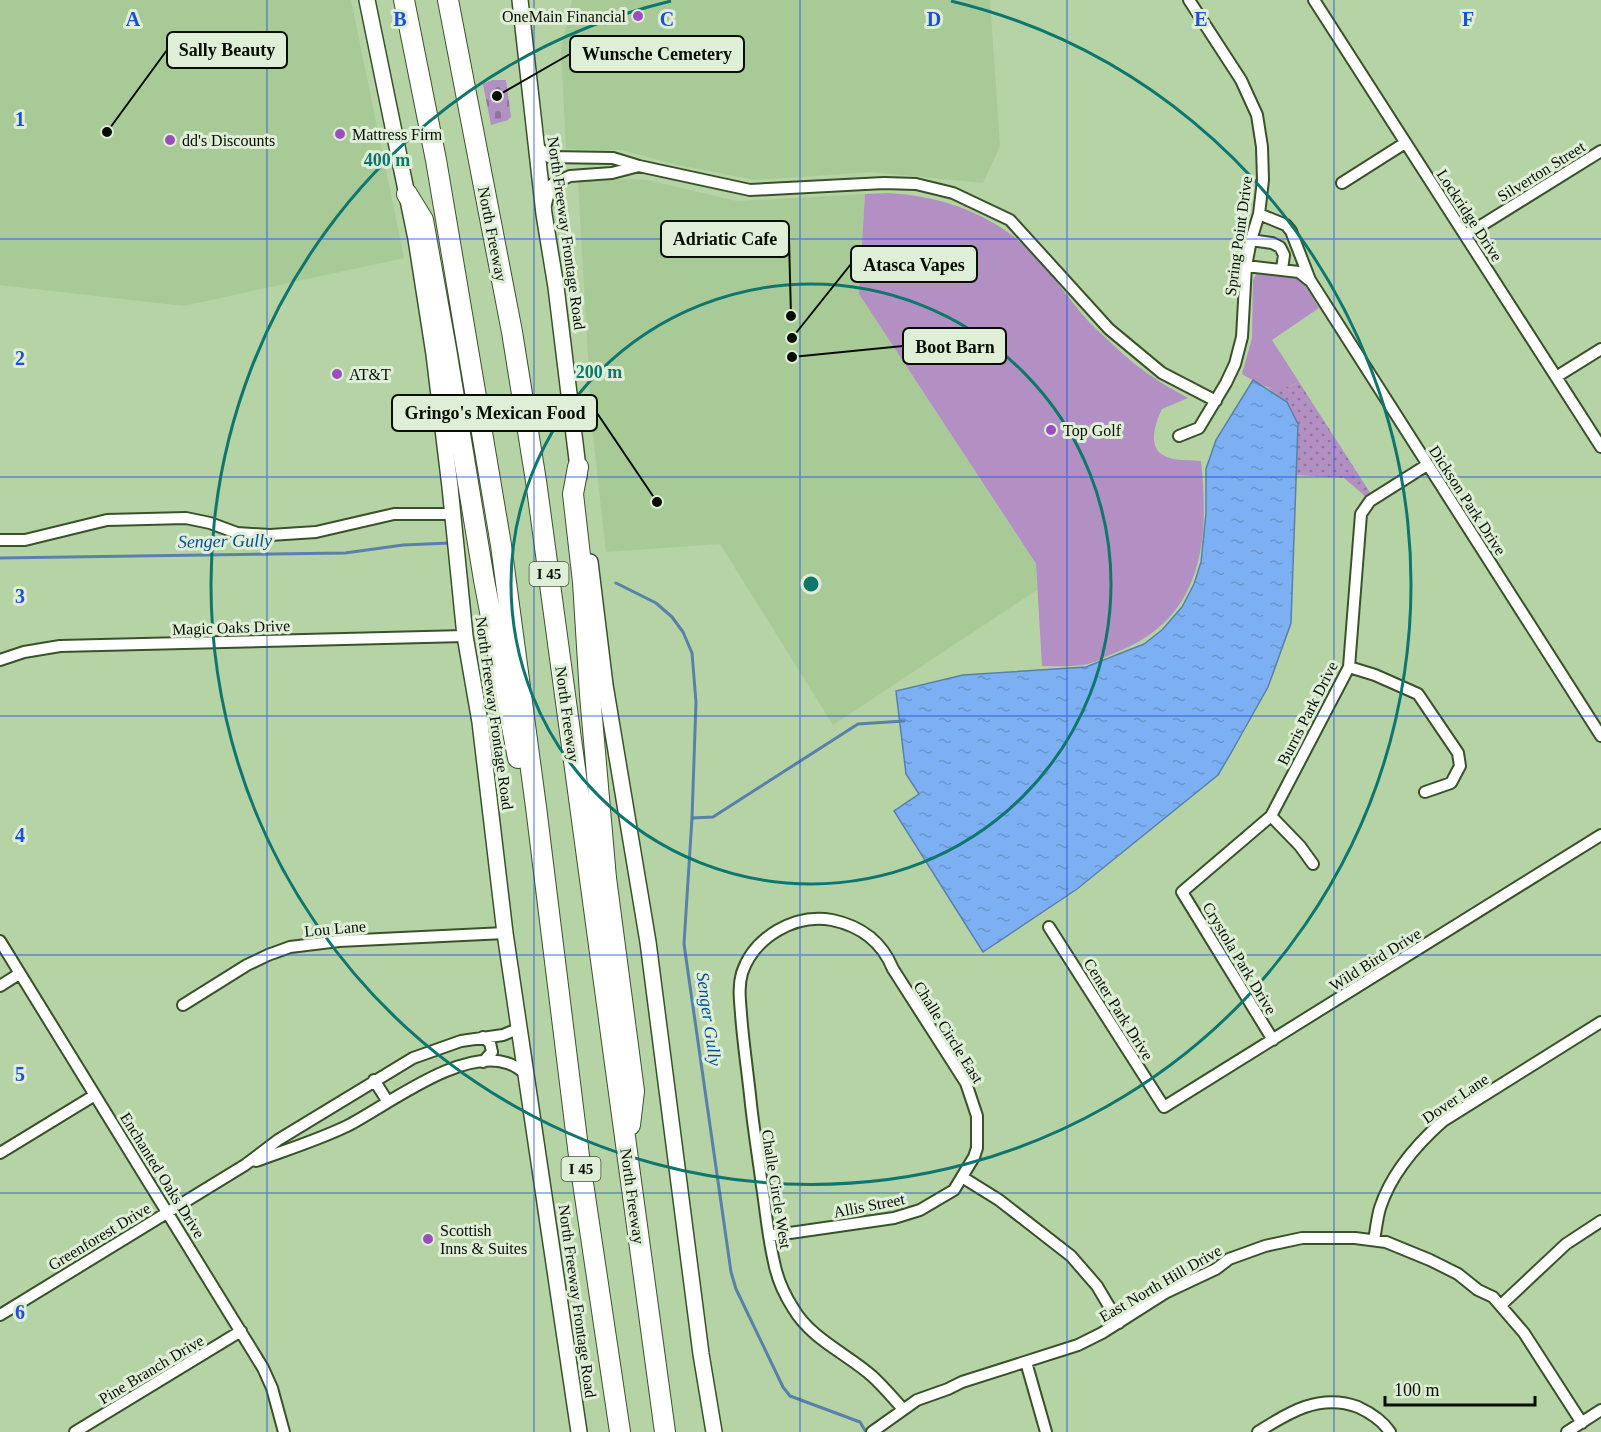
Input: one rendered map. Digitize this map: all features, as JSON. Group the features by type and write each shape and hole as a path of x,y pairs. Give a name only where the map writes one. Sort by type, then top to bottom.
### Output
{"highway":[{"name":"I 45","path":"404,0 436,160 501,545 579,1156 620,1432"},
{"name":"North Freeway","path":"448,0 512,332 536,481 665,1432"},
{"path":"407,194 423,220 484,580 518,760 534,883 548,905"},
{"path":"578,467 573,494 583,582 606,878 634,1091 626,1151"}],"main road":[{"name":"North Freeway Frontage Road","path":"367,0 407,194 434,354 465,636 480,722 505,933 579,1432"},
{"name":"North Freeway Frontage Road","path":"520,0 544,214 556,287 606,685 648,942 701,1354 714,1432"}],"street":[{"name":"Spring Point Drive","path":"1179,436 1199,428 1235,364 1242,337 1246,266 1259,214 1263,180 1262,147 1257,115 1241,80 1189,0"},
{"name":"Lockridge Drive","path":"1314,0 1601,447"},
{"path":"1342,183 1405,143"},
{"path":"537,146 549,157 613,158 639,166 750,190 885,183 916,184 953,193 1010,220 1109,329 1162,373 1216,401"},
{"name":"Silverton Street","path":"1466,235 1601,151"},
{"path":"544,214 551,185 570,176 612,173 639,166"},
{"name":"Dickson Park Drive","path":"1259,214 1286,225 1291,231 1310,280 1601,736"},
{"path":"1251,240 1272,243 1280,247 1284,255 1282,269"},
{"path":"1246,266 1299,272 1310,280"},
{"path":"1556,377 1601,349"},
{"name":"Burris Park Drive","path":"1182,892 1271,816 1349,667 1361,514 1370,501 1427,465"},
{"path":"0,540 25,540 107,520 186,518 237,533 289,535 316,532 394,514 453,514"},
{"name":"Magic Oaks Drive","path":"0,660 24,652 60,646 465,636"},
{"path":"1349,667 1375,675 1418,694 1458,753 1460,766 1451,783 1425,792"},
{"path":"1271,816 1300,846 1313,864"},
{"name":"Wild Bird Drive","path":"1164,1107 1601,835"},
{"name":"Crystola Park Drive","path":"1182,892 1273,1040"},
{"name":"Challe Circle East","path":"774,933 788,925 826,919 858,929 872,938 887,956 893,969 957,1066 975,1107 977,1148 962,1177"},
{"name":"Center Park Drive","path":"1049,927 1164,1107"},
{"name":"Lou Lane","path":"183,1005 247,965 290,947 339,941 505,933"},
{"name":"Challe Circle West","path":"774,933 754,951 742,972 739,987 744,1061 769,1236 780,1282 802,1321 816,1335 872,1376 903,1409"},
{"name":"Enchanted Oaks Drive","path":"0,941 242,1331 272,1388 284,1432"},
{"path":"0,986 20,974"},
{"name":"Dover Lane","path":"1374,1240 1380,1208 1389,1188 1423,1138 1443,1121 1601,1022"},
{"name":"Greenforest Drive","path":"0,1315 245,1165 278,1140 374,1080 430,1050 461,1041 502,1035 520,1028"},
{"path":"483,1037 492,1046 492,1052 483,1062"},
{"name":"Greenforest Drive","path":"245,1165 345,1127 441,1073 483,1062 507,1063 527,1075"},
{"path":"374,1080 388,1102"},
{"path":"0,1153 95,1095"},
{"path":"962,1177 999,1200 1071,1256 1097,1286 1119,1323"},
{"name":"Allis Street","path":"769,1236 894,1218 920,1210 954,1190 962,1177"},
{"path":"1501,1305 1566,1244 1601,1221"},
{"name":"East North Hill Drive","path":"872,1432 917,1400 962,1382 1078,1345 1119,1323 1165,1293 1216,1269 1229,1259 1265,1246 1302,1238 1355,1238 1386,1242 1458,1274 1501,1305 1524,1333 1582,1423"},
{"name":"Pine Branch Drive","path":"75,1432 242,1331"},
{"path":"1026,1362 1046,1432"},
{"path":"1258,1432 1308,1405 1332,1401 1367,1411 1386,1424 1390,1432"},
{"path":"1567,1432 1601,1410"}],"shaded area":[{"path":"0,0 351,0 404,258 183,306 0,285"},
{"path":"572,0 990,0 1000,146 983,183 872,172 754,180 673,164 622,150 566,149 561,50"},
{"path":"647,180 737,201 865,194 859,294 1036,565 1037,590 833,725 720,544 606,552 592,427 578,181"}],"green space":[{"path":"493,80 506,80 511,117 491,125 483,84"},
{"name":"Top Golf","path":"888,193 947,203 984,218 1001,228 1032,253 1088,321 1131,361 1161,383 1188,398 1162,409 1155,428 1154,442 1160,454 1167,457 1201,461 1204,520 1201,548 1194,574 1183,598 1167,620 1145,638 1096,662 1067,666 1042,666 1036,564 859,294 865,194"},
{"path":"1261,271 1283,273 1297,278 1319,308 1272,340 1299,382 1283,388 1263,385 1242,374 1252,338 1253,280"},
{"path":"1299,382 1371,494 1366,497 1344,478 1296,475 1298,424 1287,402 1268,388 1291,386"}],"water":[{"path":"1253,380 1287,402 1298,424 1291,623 1268,687 1218,775 1077,889 983,952 894,811 919,794 906,774 896,691 963,675 1086,667 1144,644 1162,630 1182,607 1194,584 1201,562 1206,513 1206,469 1216,440"}],"waterway":[{"name":"Senger Gully","path":"0,558 345,553 403,545 450,543"},
{"name":"Senger Gully","path":"616,583 656,603 672,617 683,632 692,653 696,702 684,944 731,1272 736,1289 783,1387 790,1396 860,1422 866,1432"},
{"path":"692,818 713,817 858,724 904,721"}],"place":[{"name":"OneMain Financial","path":"638,16"},
{"name":"Wunsche Cemetery","path":"497,96"},
{"name":"Sally Beauty","path":"107,132"},
{"name":"Mattress Firm","path":"340,134"},
{"name":"dd's Discounts","path":"170,140"},
{"name":"Adriatic Cafe","path":"791,316"},
{"name":"Atasca Vapes","path":"792,338"},
{"name":"Boot Barn","path":"792,357"},
{"name":"AT&T","path":"337,374"},
{"name":"Top Golf","path":"1051,430"},
{"name":"Gringo's Mexican Food","path":"657,502"},
{"name":"Scottish Inns & Suites","path":"428,1239"}]}
